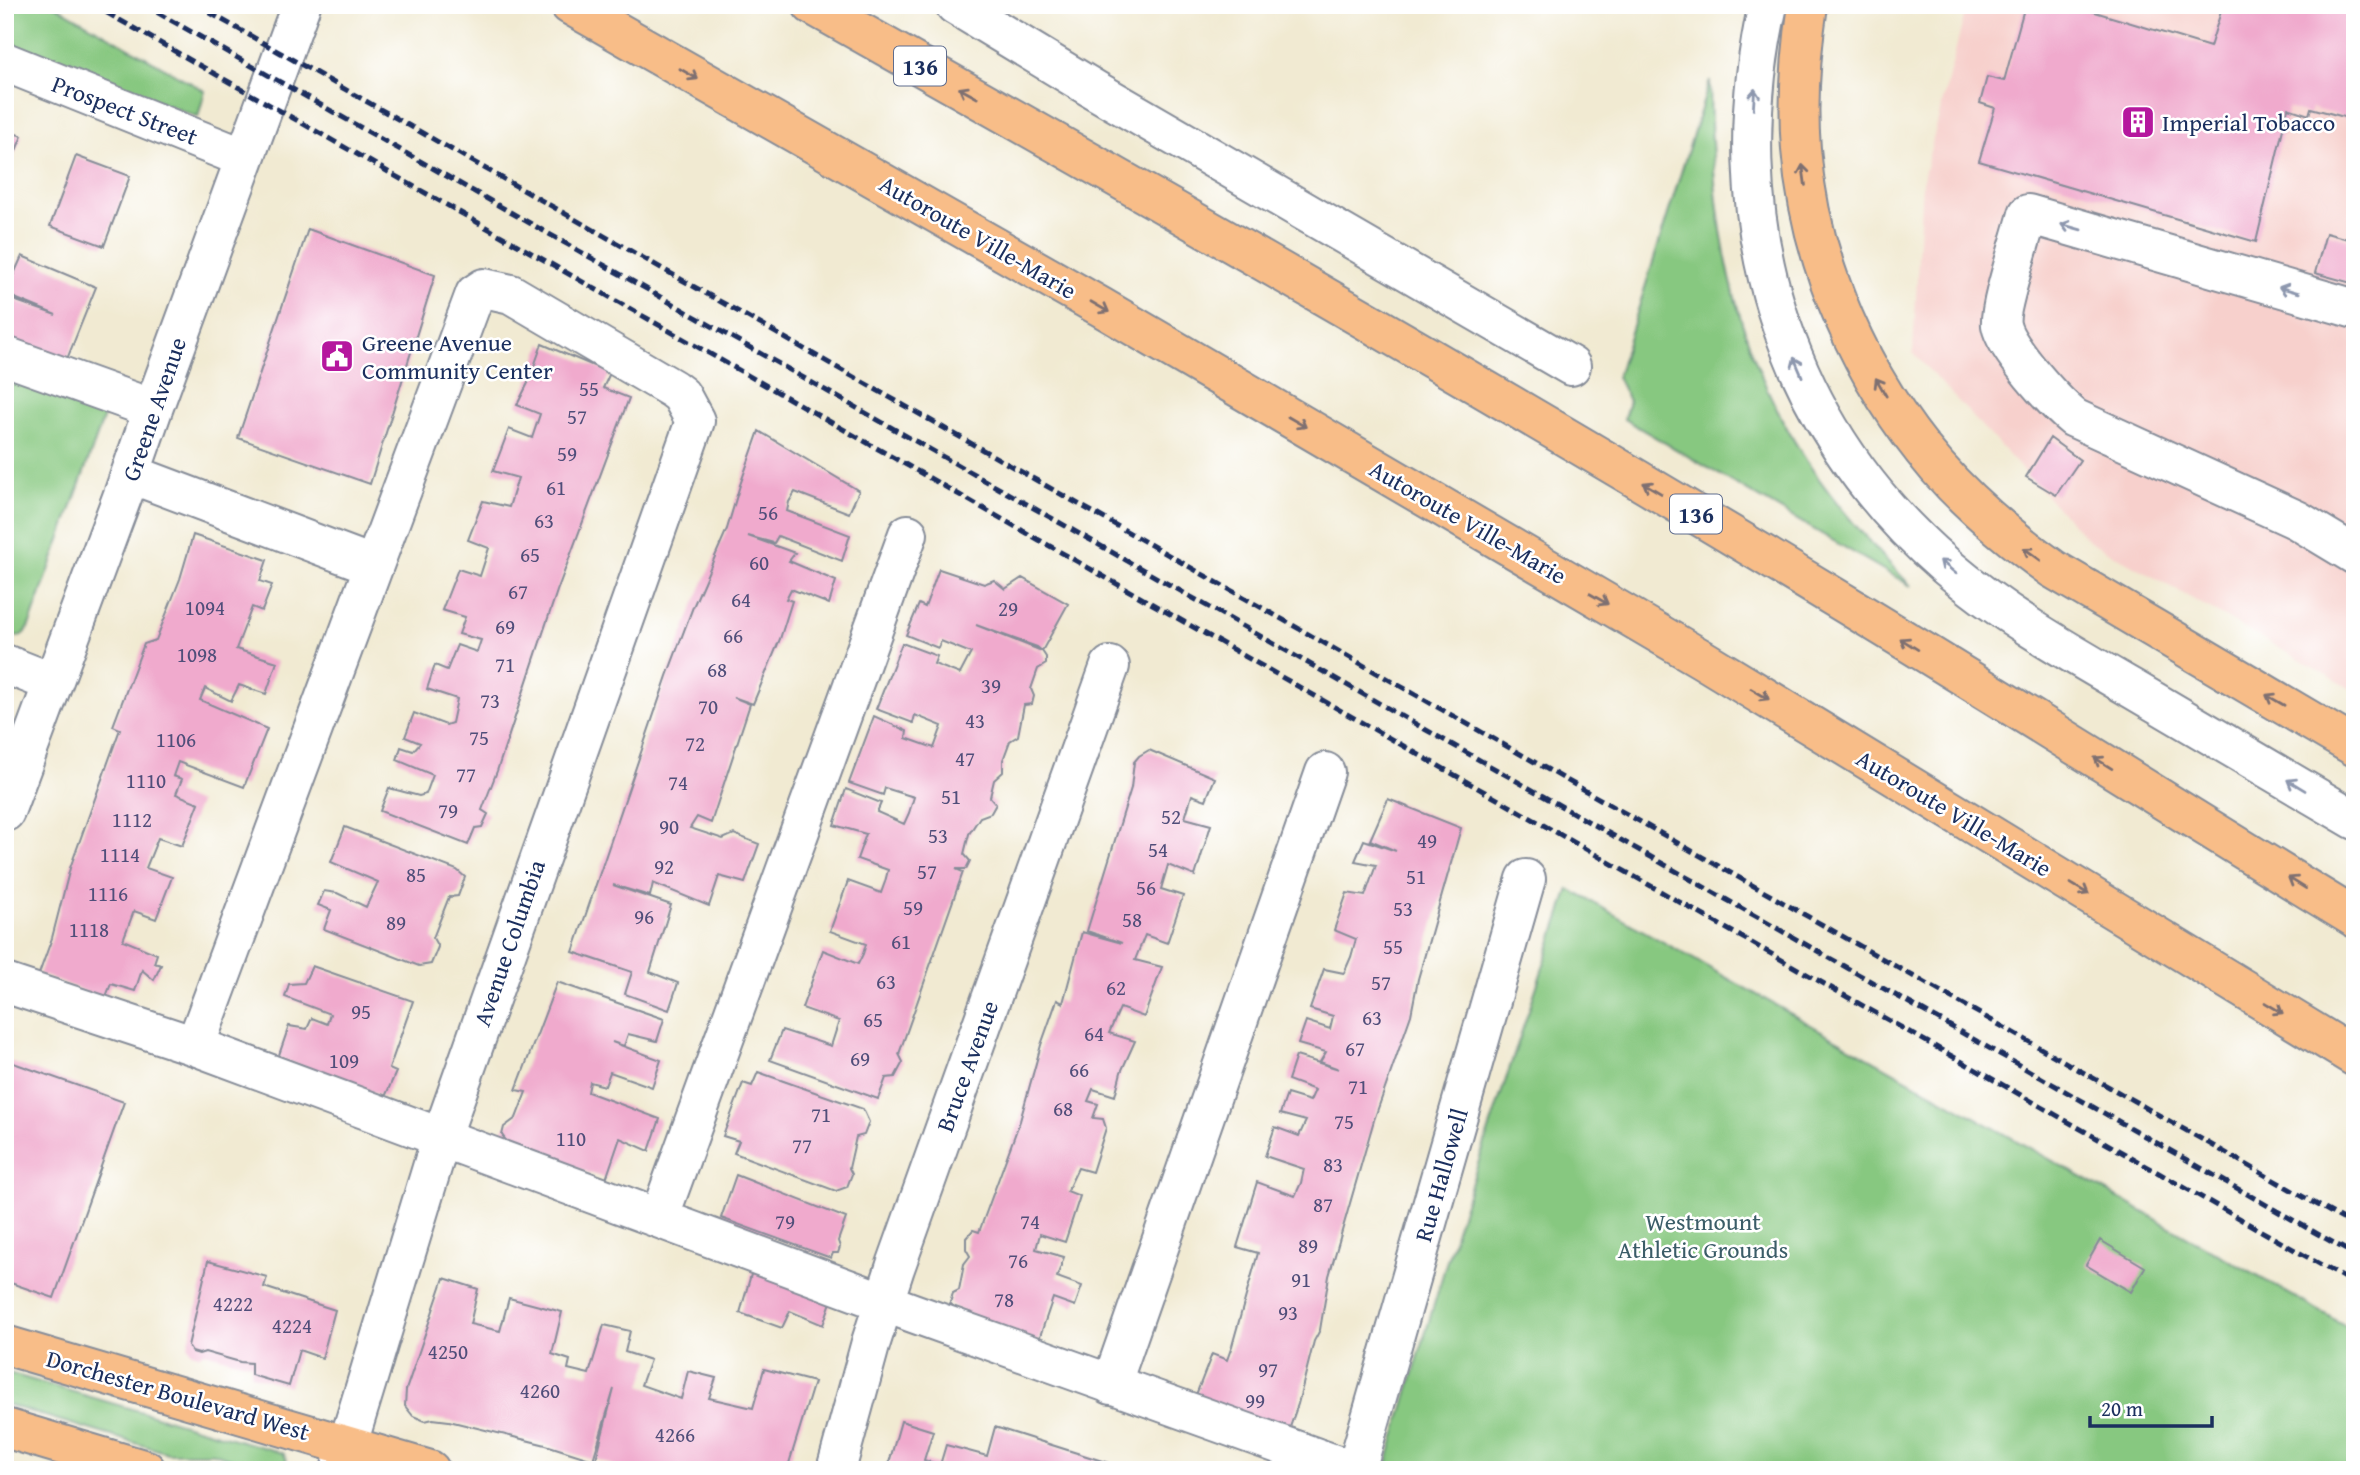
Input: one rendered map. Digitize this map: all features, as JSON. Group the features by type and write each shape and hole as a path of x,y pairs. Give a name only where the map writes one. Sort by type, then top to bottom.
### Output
{"main road":[{"name":"Autoroute Ville-Marie","path":"570,5 1101,307 1702,659 2355,1057"},
{"name":"136","path":"812,5 1028,126 1545,425 1826,592 2355,918"},
{"path":"1808,5 1801,68 1800,112 1801,149 1810,213 1844,317 1864,359 1911,434 1965,496 2021,546 2053,569 2355,747"},
{"name":"Dorchester Boulevard West","path":"5,1345 344,1457 430,1470"},
{"path":"5,1428 146,1470"}],"street":[{"name":"Greene Avenue","path":"5,812 301,5"},
{"path":"955,5 1095,90 1572,366"},
{"path":"1768,5 1757,63 1752,132 1754,200 1760,240 1780,321 1796,363 1812,400 1854,467 1880,500 1946,566 2016,618 2355,820"},
{"name":"Prospect Street","path":"5,62 244,158"},
{"path":"2355,309 2028,214 2000,323 2007,340 2054,400 2074,418 2297,520 2355,555"},
{"name":"Avenue Columbia","path":"344,1457 441,1138 695,421 681,395 664,383 511,294 484,288 475,294 372,565"},
{"path":"5,356 153,409"},
{"path":"131,474 372,565 195,1046"},
{"path":"659,1218 908,534"},
{"path":"5,664 52,682"},
{"name":"Bruce Avenue","path":"836,1470 884,1302 1110,666"},
{"path":"1111,1385 1325,772"},
{"name":"Rue Hallowell","path":"1353,1470 1526,879"},
{"path":"5,983 195,1046 884,1302 1353,1470"}],"shaded area":[{"path":"1967,5 2355,5 2355,691 2088,540 1913,353 1922,183"}],"green space":[{"path":"5,5 54,5 205,91 198,117 5,43"},
{"path":"1710,80 1711,131 1721,229 1742,324 1759,370 1780,416 1806,460 1856,526 1911,586 1624,419 1629,401 1617,377"},
{"path":"5,366 108,405 31,621 26,632 18,637 5,633"},
{"name":"Westmount Athletic Grounds","path":"1569,889 2355,1331 2355,1470 1385,1470 1456,1230"},
{"path":"5,1372 283,1453 286,1465 284,1470 268,1470 213,1453 168,1453 5,1404"}],"building":[{"name":"Imperial Tobacco","path":"2025,5 2072,5 2210,47 2223,5 2355,5 2355,127 2344,117 2311,108 2309,115 2288,108 2256,242 1979,161 1995,108 1980,103 1987,77 2004,81"},
{"path":"5,130 22,136 5,177"},
{"path":"76,156 130,176 104,246 50,226"},
{"name":"Greene Avenue Community Center","path":"308,229 435,275 370,484 238,438"},
{"path":"2326,233 2355,241 2355,284 2315,273"},
{"path":"22,256 96,287 63,369 5,346 5,297 56,315 5,294 5,270 14,274"},
{"path":"542,344 610,373 603,388 629,398 557,591 482,810 488,814 482,827 475,828 468,845 380,811 389,788 419,796 426,794 433,775 397,760 401,747 413,751 420,743 405,737 414,713 446,725 452,723 457,699 427,689 435,665 447,670 457,645 477,652 481,640 459,634 465,617 442,610 458,569 480,576 489,548 468,540 483,501 509,507 518,478 493,471 509,429 532,438 540,414 517,405"},
{"path":"759,431 859,491 849,513 795,492 789,502 787,511 850,535 842,561 778,536 774,543 748,536 795,553 789,561 836,581 829,604 791,589 786,599 792,601 780,639 753,704 733,697 750,704 711,823 697,817 690,828 723,839 734,834 759,844 745,883 719,876 709,906 653,883 650,896 613,885 671,905 650,972 678,983 669,1010 625,994 632,972 573,952 667,676 727,529"},
{"path":"2050,438 2080,460 2056,495 2026,477"},
{"path":"193,535 267,560 260,581 272,585 262,611 252,607 236,649 277,662 266,694 239,685 231,701 205,688 200,700 267,729 244,787 178,762 173,776 182,779 176,794 199,803 182,846 158,838 146,868 172,877 156,919 134,911 123,940 157,954 154,963 161,965 154,980 142,970 135,991 111,984 105,999 39,974 52,938 70,868 120,729 113,726 144,644 156,640 180,579"},
{"path":"939,569 984,584 994,580 1005,589 1022,578 1068,604 1042,651 1046,664 1038,669 1031,689 1034,696 1032,704 1024,705 1018,736 1010,741 1003,760 1003,772 994,780 990,797 996,804 991,813 980,817 969,834 964,854 970,861 966,869 956,869 963,872 899,1054 903,1062 895,1077 886,1078 878,1099 770,1060 782,1030 831,1046 839,1021 802,1008 823,950 858,964 863,954 866,944 830,931 848,881 881,893 885,882 888,870 857,859 866,834 834,825 846,789 881,803 877,812 904,824 914,797 885,788 883,795 849,783 874,716 907,731 906,738 934,748 942,726 915,715 913,723 876,709 902,643 937,656 934,664 960,674 971,653 941,641 938,648 906,635 919,604 925,607","holes":["976,625 1037,647 1042,651"]},
{"path":"1149,750 1215,778 1206,800 1192,795 1185,818 1211,825 1195,876 1168,865 1161,889 1183,896 1167,943 1145,935 1135,960 1162,967 1144,1017 1120,1008 1109,1033 1135,1041 1121,1072 1115,1096 1093,1089 1088,1101 1098,1104 1093,1118 1103,1119 1106,1128 1092,1172 1078,1168 1067,1191 1080,1196 1065,1242 1040,1234 1036,1249 1064,1257 1057,1277 1082,1286 1075,1306 1053,1298 1038,1342 956,1309 950,1303 953,1293 959,1290 964,1264 970,1256 966,1249 966,1238 973,1230 979,1232 1020,1121 1041,1045 1057,1000 1063,1003 1082,932 1122,943 1087,931 1131,788 1134,762"},
{"path":"1388,799 1461,828 1418,979 1411,1015 1374,1120 1329,1276 1320,1330 1314,1341 1288,1433 1194,1400 1212,1354 1227,1360 1232,1346 1258,1253 1237,1247 1257,1182 1295,1196 1301,1183 1304,1169 1265,1156 1275,1127 1299,1136 1306,1121 1280,1114 1287,1094 1310,1101 1315,1090 1288,1080 1296,1056 1339,1069 1320,1062 1326,1052 1298,1044 1306,1021 1330,1029 1333,1016 1310,1009 1324,969 1344,973 1351,957 1356,939 1334,930 1347,893 1365,896 1376,865 1355,861 1364,840 1396,851 1370,840"},
{"path":"345,827 457,870 465,877 458,896 449,897 433,938 438,947 431,964 419,966 324,929 331,910 318,905 324,891 337,893 366,907 378,882 331,862"},
{"path":"312,966 413,1001 389,1069 396,1072 385,1097 278,1058 289,1026 307,1029 312,1018 327,1024 330,1014 285,997 289,984 304,983"},
{"path":"557,982 664,1019 657,1041 628,1034 624,1046 612,1042 661,1060 652,1087 610,1072 605,1086 590,1082 588,1092 660,1119 649,1151 620,1138 606,1179 508,1143 502,1135 504,1127 516,1118 526,1092 516,1090"},
{"path":"5,1060 124,1102 54,1298 5,1281"},
{"path":"758,1072 863,1109 869,1122 864,1135 856,1137 849,1168 852,1174 847,1187 836,1191 734,1153 739,1141 723,1136 743,1083 752,1086"},
{"path":"736,1175 846,1218 838,1241 838,1253 833,1253 831,1258 721,1218"},
{"path":"2100,1240 2145,1267 2131,1292 2086,1265"},
{"path":"208,1261 267,1277 264,1287 335,1310 322,1358 299,1350 289,1386 251,1375 251,1363 205,1352 192,1352 188,1346"},
{"path":"752,1271 832,1299 823,1325 790,1311 782,1328 740,1313"},
{"path":"444,1278 478,1289 470,1324 500,1331 509,1298 562,1312 552,1354 570,1360 568,1369 589,1374 604,1325 630,1331 625,1352 650,1360 641,1385 681,1399 688,1371 716,1378 709,1398 753,1408 764,1369 814,1382 787,1470 626,1470 596,1459 614,1389 593,1460 546,1445 449,1421 425,1421 413,1416 405,1406 406,1390"},
{"path":"901,1421 933,1431 924,1460 940,1465 946,1445 987,1456 995,1427 1121,1467 1120,1470 887,1470"}],"railway":[{"path":"93,5 2355,1284"},
{"path":"144,5 2355,1255"},
{"path":"196,5 2355,1226"}],"place":[{"name":"Imperial Tobacco","path":"2138,122"},
{"name":"Greene Avenue Community Center","path":"337,356"}]}
